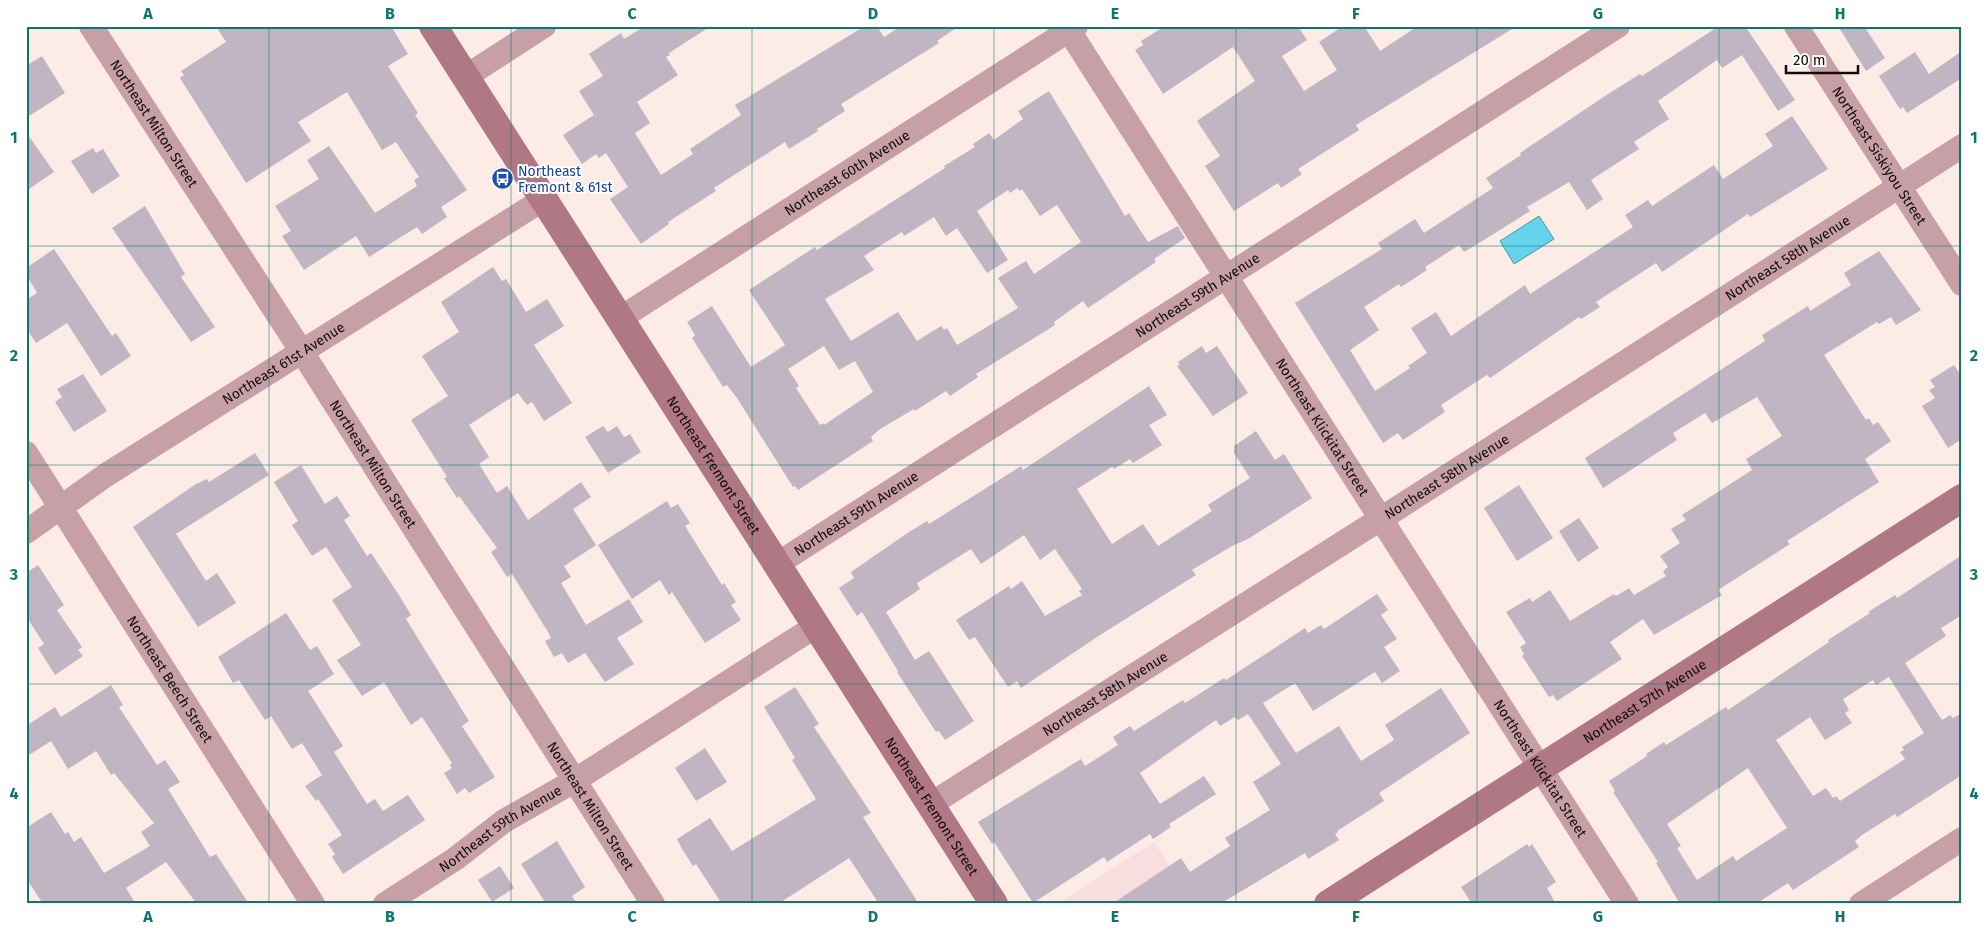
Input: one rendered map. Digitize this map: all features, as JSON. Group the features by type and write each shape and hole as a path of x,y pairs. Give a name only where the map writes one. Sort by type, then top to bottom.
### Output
{"main road":[{"name":"Northeast Fremont Street","path":"433,26 994,904"},
{"name":"Northeast 57th Avenue","path":"1328,904 1962,498"}],"street":[{"name":"Northeast Milton Street","path":"91,26 302,352 652,904"},
{"path":"466,77 544,26"},
{"name":"Northeast 59th Avenue","path":"777,564 1618,26"},
{"name":"Northeast Siskiyou Street","path":"1796,26 1962,284"},
{"name":"Northeast Klickitat Street","path":"1070,28 1539,769 1627,904"},
{"name":"Northeast 60th Avenue","path":"620,319 1070,28"},
{"name":"Northeast 58th Avenue","path":"930,804 1381,519 1962,146"},
{"name":"Northeast 61st Avenue","path":"26,532 106,475 544,199"},
{"name":"Northeast Beech Street","path":"26,453 313,904"},
{"name":"Northeast 59th Avenue","path":"385,904 449,863 504,821 574,781 816,626"},
{"path":"1861,904 1962,840"}],"shaded area":[{"path":"1154,842 1193,904 1057,904"}],"water":[{"path":"1539,216 1554,239 1514,264 1500,241"}],"building":[{"path":"216,26 391,26 408,54 388,66 418,113 415,115 467,190 441,207 447,217 422,234 417,227 369,257 356,236 304,270 282,236 291,231 275,206 319,179 307,160 329,146 375,213 417,186 414,180 419,177 396,142 382,150 347,92 298,122 311,141 246,183 180,78 184,75 181,71 226,42"},
{"path":"645,26 711,26 669,53 670,55 666,57 678,75 637,102 650,123 635,133 661,175 693,154 690,149 741,115 735,105 865,26 877,26 884,37 901,26 959,26 937,41 939,43 841,104 845,111 817,129 818,131 789,149 785,142 714,188 716,191 668,222 669,224 641,244 610,199 628,187 606,153 599,158 596,154 582,164 563,135 594,115 579,91 603,76 589,54 621,33 624,39"},
{"path":"1165,26 1298,26 1307,40 1282,56 1304,91 1337,70 1319,42 1343,26 1364,26 1380,51 1418,26 1517,26 1356,125 1359,130 1298,169 1302,174 1281,188 1278,183 1234,211 1205,166 1220,156 1197,121 1255,81 1233,47 1163,94 1135,50 1143,45 1141,41"},
{"path":"1719,26 1745,26 1795,100 1778,111 1742,55 1722,68 1717,60 1658,101 1669,119 1634,142 1639,149 1591,180 1603,199 1587,210 1569,182 1527,207 1530,211 1492,235 1464,252 1459,245 1425,267 1427,270 1401,287 1399,284 1364,307 1379,330 1350,350 1375,391 1410,368 1408,366 1427,353 1411,328 1436,312 1451,336 1525,285 1530,294 1633,227 1625,215 1648,200 1652,206 1714,165 1723,179 1773,146 1765,134 1792,116 1828,169 1750,217 1748,214 1662,272 1656,263 1596,302 1600,307 1581,319 1579,317 1490,378 1487,375 1441,405 1445,412 1403,440 1398,433 1383,443 1295,303 1382,249 1378,243 1415,219 1424,233 1493,188 1486,178 1521,155 1520,153 1608,94 1640,74 1642,76"},
{"path":"1838,26 1864,26 1885,58 1866,71"},
{"path":"1962,51 1962,78 1907,113 1903,107 1900,109 1879,76 1915,52 1929,74"},
{"path":"42,56 65,93 26,118 26,66"},
{"path":"1049,91 1125,216 1129,213 1148,242 1178,226 1185,238 1154,259 1156,262 1088,308 1083,301 1054,322 1055,325 976,374 978,377 950,396 946,391 915,411 914,409 880,429 871,437 873,441 798,490 795,486 793,487 737,398 727,385 723,387 692,338 695,335 687,322 712,306 751,367 785,345 749,290 815,247 817,250 945,168 944,166 975,147 973,144 989,133 994,140 1023,119 1018,111","holes":["1017,188 1020,191 1022,189 1040,216 1057,205 1081,242 1034,274 1026,261 998,278 1018,308 957,345 947,328 944,330 941,326 917,341 898,312 851,341 825,299 874,270 864,256 902,232 904,236 934,217 946,236 957,228 987,273 1008,260 977,211 1008,190 1010,193","824,346 839,370 855,361 873,392 824,425 823,423 820,425 796,388 799,386 788,369"]},
{"path":"26,132 54,172 26,191"},
{"path":"93,148 96,153 103,149 120,176 92,194 71,161"},
{"path":"145,206 185,274 181,277 215,327 191,342 112,228"},
{"path":"54,249 112,336 116,333 131,356 101,376 67,323 36,343 26,328 26,300 37,293 26,274 26,268"},
{"path":"1879,251 1921,310 1896,325 1891,317 1879,324 1877,322 1824,355 1866,420 1869,418 1873,425 1878,422 1891,441 1865,459 1879,482 1787,541 1790,544 1718,590 1722,595 1654,635 1643,619 1610,642 1622,659 1557,701 1553,695 1549,697 1522,656 1524,654 1520,647 1526,643 1506,612 1530,598 1532,602 1550,590 1570,621 1614,594 1616,596 1629,588 1634,595 1666,576 1663,571 1668,567 1660,556 1680,543 1671,529 1686,520 1682,515 1752,470 1746,459 1782,436 1757,397 1712,423 1705,413 1673,433 1677,440 1603,488 1585,458 1765,341 1762,335 1808,306 1810,311 1851,285 1844,273"},
{"path":"493,267 502,281 506,279 526,312 547,299 564,326 534,345 572,403 544,421 532,402 527,405 518,393 469,425 489,457 479,464 497,493 507,486 528,520 581,482 591,497 573,509 596,545 564,566 571,577 561,583 586,625 629,599 643,622 617,638 634,664 605,682 585,653 568,663 562,653 554,657 545,641 551,638 548,632 512,574 507,577 491,552 497,548 459,496 457,498 444,478 447,477 411,420 448,396 422,356 459,332 441,302"},
{"path":"1202,346 1206,353 1217,346 1248,393 1213,416 1177,366 1180,365 1178,362"},
{"path":"1954,365 1962,377 1962,439 1948,448 1922,406 1935,398 1929,390 1935,387 1930,380"},
{"path":"83,374 107,411 74,432 55,402 62,397 57,389"},
{"path":"1149,386 1167,415 1149,425 1162,445 1133,463 1130,459 1114,469 1112,467 1077,489 1112,544 1143,524 1158,546 1212,511 1208,505 1250,478 1234,453 1234,446 1256,431 1275,460 1284,454 1312,498 1248,539 1232,546 1192,570 1196,575 1100,635 1021,688 1017,681 1008,687 975,637 969,640 956,620 1009,586 1011,589 1022,581 1045,616 1082,595 1079,591 1082,589 1055,549 1040,560 1024,535 981,564 971,549 917,583 920,589 886,612 915,660 929,651 974,721 945,740 939,731 936,732 897,672 862,612 857,616 839,588 854,578 851,572 909,532 927,521 929,524 1021,466 1023,470"},
{"path":"603,426 608,432 617,426 624,437 630,434 641,452 608,473 585,437"},
{"path":"255,453 269,475 176,534 206,581 217,573 236,603 198,627 133,527 196,484 207,479 209,482"},
{"path":"301,465 325,504 337,496 350,516 344,520 367,556 371,553 397,592 411,615 406,619 469,721 462,726 495,777 469,793 465,788 457,794 444,773 452,768 450,765 452,763 422,717 411,725 384,682 362,696 337,660 361,645 332,600 352,587 326,547 312,556 292,525 298,521 274,482"},
{"path":"1519,485 1553,538 1517,561 1484,508"},
{"path":"667,501 671,508 678,504 690,523 685,526 722,585 724,583 736,602 731,605 741,620 705,643 672,592 669,595 660,580 632,599 598,545"},
{"path":"1579,518 1599,548 1578,562 1559,531"},
{"path":"1962,555 1962,615 1941,628 1946,636 1905,663 1942,720 1950,715 1953,718 1962,713 1962,775 1897,817 1895,814 1862,835 1855,841 1859,847 1793,890 1788,883 1756,904 1680,904 1656,863 1658,862 1613,792 1615,791 1609,781 1647,756 1646,754 1664,742 1666,745 1726,707 1728,710 1870,613 1868,612 1895,595 1897,598","holes":["1889,677 1924,733 1902,747 1904,750 1900,752 1905,759 1840,801 1836,796 1833,798 1826,788 1813,796 1776,740 1810,717 1825,740 1852,723 1845,713 1849,710 1843,699 1873,680 1876,685","1748,768 1787,828 1736,861 1733,856 1697,880 1677,848 1681,846 1667,824"]},
{"path":"38,565 64,605 57,610 82,647 78,650 83,656 55,675 38,648 44,644 26,616 26,573"},
{"path":"1377,594 1388,610 1381,615 1397,639 1384,647 1400,671 1382,683 1375,672 1313,711 1295,683 1263,703 1296,753 1339,726 1361,761 1394,740 1385,725 1441,688 1470,733 1379,793 1384,801 1337,831 1335,834 1339,840 1308,859 1305,853 1220,904 1112,904 1181,858 1190,872 1230,846 1225,838 1270,810 1253,782 1281,764 1248,714 1238,720 1235,717 1220,726 1216,720 1140,773 1160,804 1204,776 1216,794 1169,824 1171,827 1153,839 1150,834 1107,862 1104,857 1033,903 994,842 992,844 978,822 1081,759 1085,766 1118,745 1113,737 1130,726 1134,731 1183,700 1185,703 1224,678 1226,680 1305,628 1308,633 1321,625 1324,629"},
{"path":"286,613 310,650 317,646 334,674 308,691 343,746 334,752 367,804 375,799 383,811 408,795 425,820 343,874 332,857 335,854 328,844 342,835 318,799 316,801 305,786 322,775 302,743 292,749 271,716 265,720 239,680 233,683 218,657"},
{"path":"111,685 123,705 119,707 157,765 165,760 180,782 168,789 210,857 216,854 249,904 197,904 166,862 126,888 136,904 43,904 26,878 26,828 51,812 65,834 68,832 74,842 81,837 104,873 150,846 141,832 154,823 114,773 111,775 96,751 68,769 51,741 26,757 26,726 55,707 61,717"},
{"path":"795,687 819,724 814,727 871,813 863,817 919,904 879,904 849,858 778,904 722,904 696,864 693,866 682,849 677,839 710,818 732,851 816,799 792,760 795,758 764,707"},
{"path":"705,748 727,782 696,801 675,768"},
{"path":"557,841 585,887 572,896 577,904 546,904 521,864"},
{"path":"1527,844 1529,847 1532,844 1556,882 1547,888 1556,904 1472,904 1461,887"},
{"path":"500,866 514,888 492,902 478,880"}],"place":[{"name":"Northeast Fremont & 61st","path":"502,179"}]}
